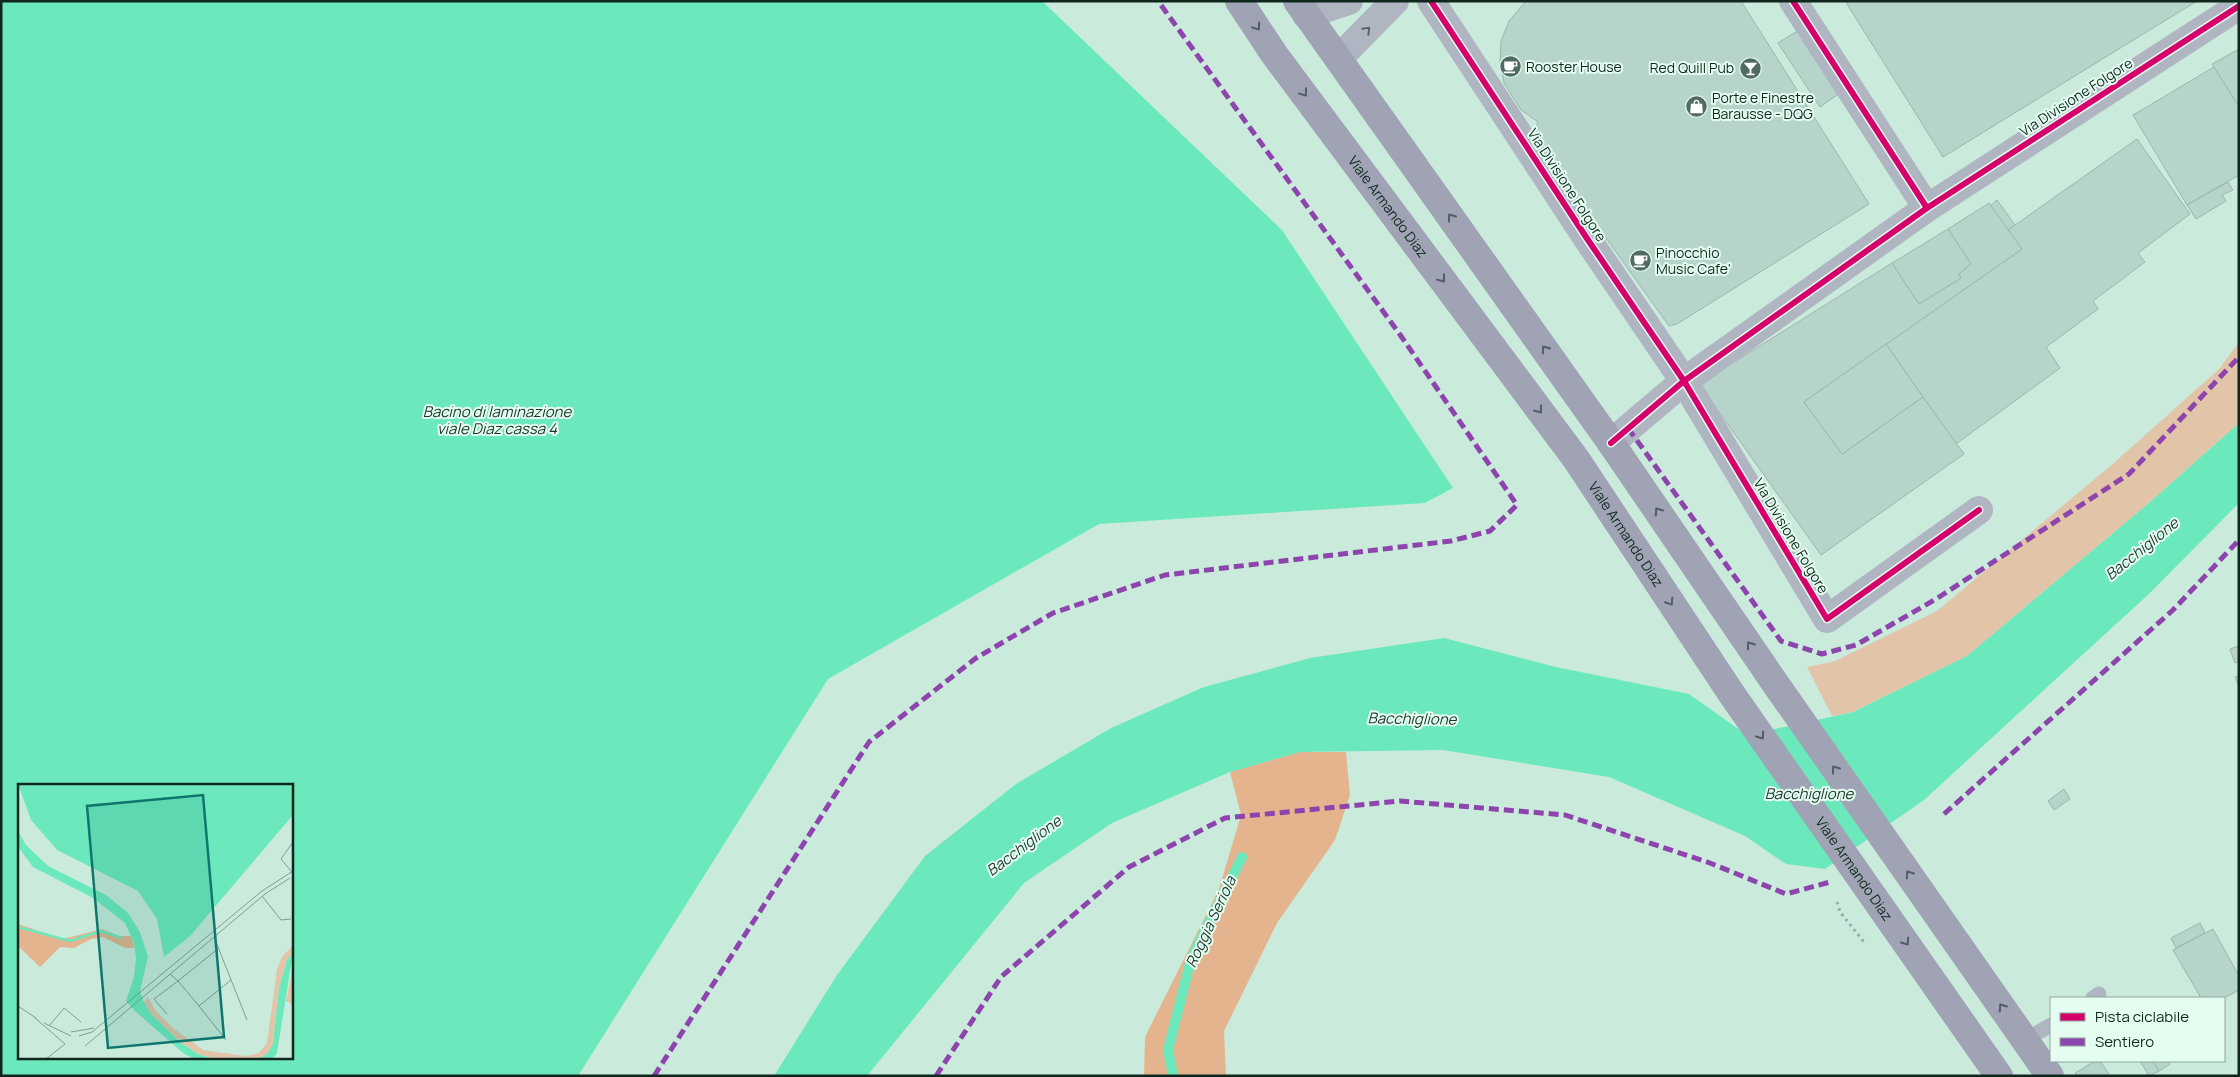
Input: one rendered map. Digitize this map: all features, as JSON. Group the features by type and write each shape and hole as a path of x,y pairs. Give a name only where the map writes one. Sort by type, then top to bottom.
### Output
{"main road":[{"name":"Viale Armando Diaz","path":"1239,1 1280,62 1576,459 1733,696 1999,1076"},
{"path":"1301,8 1339,58 1611,443 1777,686 2050,1076"}],"street":[{"path":"1301,8 1349,1"},
{"path":"1339,58 1395,1"},
{"name":"Via Divisione Folgore","path":"1431,1 1582,232 1684,381 1827,619 1979,510"},
{"path":"1793,1 1927,208"},
{"name":"Via Divisione Folgore","path":"1611,443 1684,381 1927,208 2239,6"}],"lane":[{"path":"2025,1040 2050,1026"}],"shaded area":[{"path":"2239,342 2239,423 2149,503 1967,656 1853,712 1832,716 1807,667 1835,661 1937,611 2115,462 2219,369"},
{"path":"1300,752 1346,752 1350,795 1335,840 1277,923 1224,1031 1226,1076 1144,1076 1145,1037 1219,889 1241,815 1230,772"}],"water":[{"name":"Bacino di laminazione viale Diaz cassa 4","path":"1,1 1042,1 1282,230 1453,488 1425,503 1099,524 828,679 578,1076 1,1076"},
{"name":"Bacchiglione","path":"2239,423 2239,503 2150,593 1924,800 1825,869 1786,864 1745,836 1609,777 1443,750 1300,752 1230,772 1112,823 1024,883 867,1076 774,1076 837,975 925,856 1016,784 1111,728 1204,687 1310,658 1444,638 1556,667 1689,694 1747,735 1853,712 1967,656 2149,503"}],"building":[{"path":"1526,1 1741,1 1869,204 1677,324 1669,326 1540,146 1543,145 1534,132 1538,122 1521,110 1504,83 1500,62 1501,41 1509,21"},
{"path":"1845,1 2197,1 1943,157"},
{"path":"1799,30 1840,93 1820,107 1778,43"},
{"path":"2239,49 2239,107 2212,64"},
{"path":"2214,67 2239,107 2239,175 2187,205 2133,115"},
{"path":"2137,139 2190,214 2138,253 2145,262 2093,301 2098,309 2046,347 2060,368 1956,444 1886,344 2022,249 2008,230"},
{"path":"2228,182 2233,190 2222,195 2226,201 2196,219 2187,205"},
{"path":"1997,200 2015,225 2008,230 1990,206"},
{"path":"1989,203 2022,249 1804,402 1842,454 1923,397 1964,454 1821,555 1699,384 1892,263 1919,304 1961,278 1959,274 1971,264 1948,229"},
{"path":"1948,229 1971,264 1959,274 1961,278 1919,304 1892,263"},
{"path":"1886,344 1923,397 1842,454 1804,402"},
{"path":"2239,646 2239,662 2235,663 2230,649"},
{"path":"2239,676 2239,687 2235,677"},
{"path":"2064,789 2070,799 2054,810 2048,801"},
{"path":"2200,923 2205,933 2176,948 2171,938"},
{"path":"2213,929 2239,976 2239,990 2225,997 2200,997 2173,950"},
{"path":"2093,1062 2101,1062 2110,1076 2077,1076 2075,1073"},
{"path":"2141,1062 2154,1062 2159,1071 2149,1076"},
{"path":"2154,1062 2169,1062 2170,1064 2159,1071"}],"waterway":[{"name":"Roggia Seriola","path":"1173,1076 1168,1050 1191,959 1242,857"}],"marked path":[{"path":"654,1076 869,742 976,658 1053,613 1165,575 1451,541 1490,531 1517,505 1401,336 1158,1"},
{"path":"1628,428 1781,641 1822,654 1856,645 1936,599 2129,474 2239,357"},
{"path":"1944,814 2173,610 2239,540"},
{"path":"936,1076 1001,977 1129,867 1225,818 1400,801 1565,815 1710,863 1786,894 1830,882"}],"cycle path":[{"path":"1431,1 1588,240 1684,381 1927,208 1793,1"},
{"path":"1927,208 2239,6"},
{"path":"1611,443 1684,381 1827,619 1979,510"}],"place":[{"name":"Rooster House","path":"1510,67"},
{"name":"Red Quill Pub","path":"1750,68"},
{"name":"Porte e Finestre Barausse - DQG","path":"1696,106"},
{"name":"Pinocchio Music Cafe'","path":"1640,261"}]}
